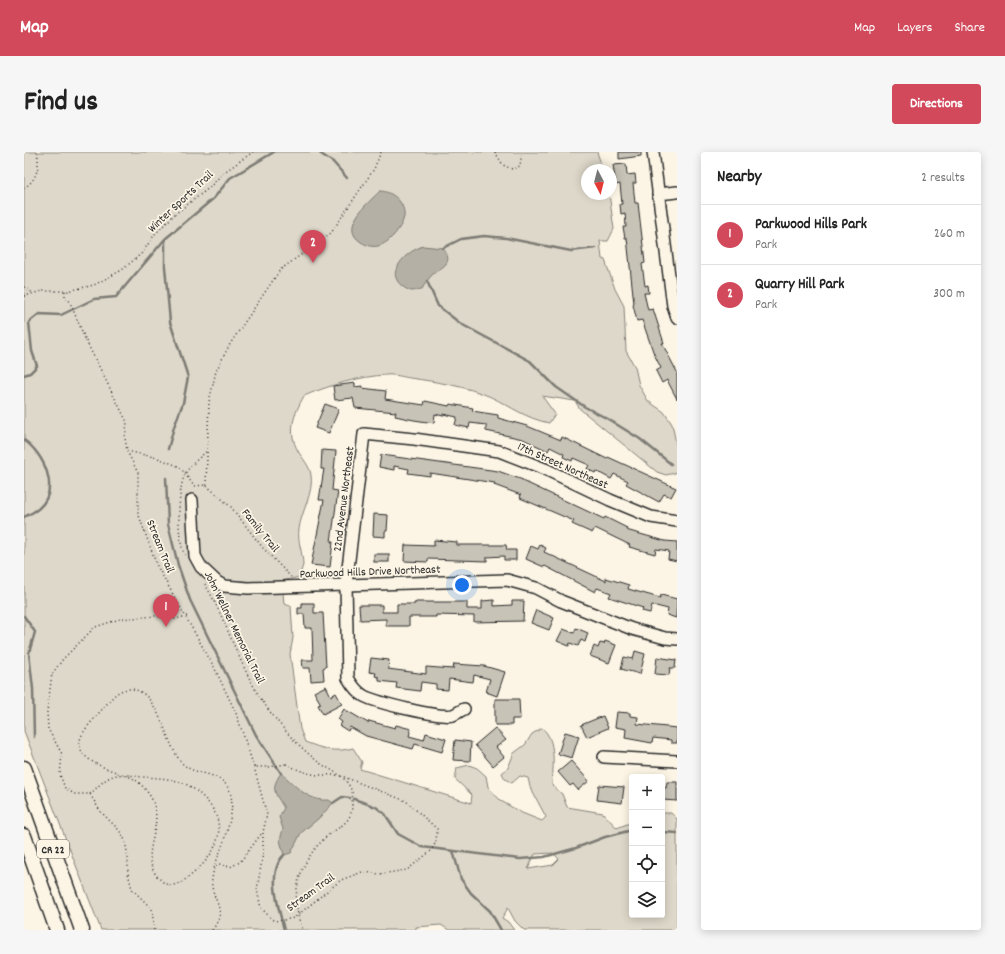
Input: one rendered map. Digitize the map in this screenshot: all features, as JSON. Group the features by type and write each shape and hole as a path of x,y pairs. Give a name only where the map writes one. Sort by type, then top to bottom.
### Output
{"main road":[{"name":"CR 22","path":"24,768 82,930"},
{"name":"CR 22","path":"24,836 57,930"}],"street":[{"path":"653,152 673,306 677,318"},
{"path":"658,194 677,192"},
{"name":"17th Street Northeast","path":"364,434 414,439 499,451 545,469 610,500 651,516 677,521"},
{"name":"22nd Avenue Northeast","path":"364,434 346,585 348,678 354,688 363,696 377,701 441,715 453,715 464,709"},
{"name":"Parkwood Hills Drive Northeast","path":"192,500 195,556 201,567 217,582 224,586 240,588 506,580 536,588 561,601 632,629 665,638 677,639"},
{"path":"604,757 677,761"}],"path":[{"path":"24,188 38,173 39,160 37,152"},
{"name":"Winter Sports Trail","path":"24,296 42,290 65,291 94,285 122,270 142,253 155,234 175,214 209,188 223,173 254,152"},
{"path":"206,485 206,451 209,402 216,371 230,344 280,270 331,233 374,169 381,152"},
{"path":"495,152 503,165 512,169 520,166 522,152"},
{"path":"24,287 33,293"},
{"path":"65,291 65,298 71,306 86,341 126,422 125,438 127,451 158,458 180,467 185,475"},
{"name":"Stream Trail","path":"127,451 138,473 138,514 157,566 182,610 187,616 236,713 254,767 267,815 263,832 264,853 257,890 261,908 273,920 278,921 294,918 341,880 362,872 380,874 407,870 431,851 436,842 437,829 406,800 336,774 317,775 301,771 286,764 269,767 254,767"},
{"path":"186,557 183,551 178,502 185,475 206,451"},
{"name":"Family Trail","path":"185,475 194,486 206,485 231,507 284,573 302,586"},
{"name":"John Wellner Memorial Trail","path":"204,582 230,634 253,686 270,713 297,745 318,762 344,776"},
{"path":"187,616 176,619 155,616 120,619 95,627 63,659 52,674 48,698 48,729 62,754 60,776 66,788 74,794 90,794 101,783 112,776 121,774 166,778 184,783 198,791 212,805 220,821 219,837 211,852 199,867 177,885 165,884 154,875 149,858 156,820 154,804 147,792 135,780 121,774 96,765 85,756 80,748 80,739 84,731 114,694 123,689 133,689 142,692 156,711 173,749 182,764 188,768 223,781 230,792 232,805 229,822 214,868 211,885 221,909 218,922 212,930"},
{"path":"303,930 298,915 296,888 301,874 315,850 327,837 341,828 352,814 352,792 344,776"},
{"path":"90,794 100,812 119,830 125,840 128,858 128,873 132,889 152,909 154,930"},
{"path":"214,868 219,864 224,867 230,867 240,862 263,832"}],"shaded area":[{"path":"24,152 597,152 601,164 581,164 581,200 610,200 614,229 608,241 600,241 602,259 605,260 615,289 624,306 626,351 635,367 639,385 648,401 664,412 672,424 677,448 677,471 666,475 657,472 580,409 575,401 542,396 555,414 549,423 526,415 491,397 472,390 395,375 366,377 323,389 304,396 297,409 293,423 292,430 295,444 306,462 311,475 311,489 299,529 303,565 299,577 282,581 284,604 291,606 293,638 290,654 300,729 305,742 329,750 353,748 362,762 360,769 471,803 472,795 455,779 457,768 469,765 477,768 486,776 488,787 501,801 522,813 542,821 546,817 530,787 528,778 520,776 512,783 505,779 502,773 508,768 514,753 525,745 532,734 542,728 547,733 552,747 552,785 562,794 567,807 603,813 617,828 629,823 629,918 665,918 665,813 671,813 677,819 677,930 524,930 515,921 508,908 502,918 508,922 514,930 449,930 441,925 416,927 416,930 101,930 24,731","holes":["553,853 559,859 553,865 528,869 535,854"]},
{"path":"380,191 390,193 398,199 403,207 403,221 388,241 378,246 366,245 355,236 353,229 354,222 363,208"},
{"path":"423,246 443,248 448,258 446,264 431,277 422,289 412,291 408,290 396,279 396,272 399,264 405,257"},
{"path":"281,773 308,796 321,800 329,800 333,803 319,818 301,833 291,853 284,855 280,840 283,829 279,817 284,808 275,791 276,783"}],"building":[{"path":"619,152 641,152 641,156 619,159"},
{"path":"626,164 627,175 635,174 636,183 633,183 635,203 638,203 645,263 642,264 645,286 648,285 649,293 644,293 648,310 653,309 664,343 662,343 677,372 677,399 667,380 662,383 656,371 661,368 654,354 642,320 637,321 633,305 627,238 625,238 623,227 626,227 625,213 621,214 620,204 622,204 620,184 617,185 617,165"},
{"path":"355,383 355,387 362,386 362,388 386,391 385,399 424,405 425,401 449,406 450,404 473,408 472,411 498,415 498,418 527,426 561,440 562,437 607,459 608,457 676,488 671,497 664,494 659,502 626,484 628,481 614,474 611,479 596,471 595,473 587,469 589,465 573,458 572,461 563,457 564,454 550,447 548,451 523,439 486,431 486,425 470,423 469,428 455,425 457,417 443,414 443,416 435,414 434,423 414,420 395,416 396,412 355,408 353,398 335,400 333,386"},
{"path":"325,404 339,409 329,433 315,428"},
{"path":"322,450 336,451 332,490 338,491 331,542 333,542 330,567 311,565 324,500 319,500 324,469 321,469"},
{"path":"381,455 498,471 523,480 604,519 605,517 627,528 626,530 665,541 677,542 677,561 668,559 669,551 656,549 655,554 629,547 630,545 595,528 592,533 572,524 574,521 520,498 521,495 494,485 495,483 430,473 430,476 408,473 409,469 394,466 394,470 379,467"},
{"path":"374,514 388,515 385,537 373,536"},
{"path":"434,540 457,542 457,545 506,545 507,550 516,550 516,560 504,560 504,556 487,557 487,561 428,559 428,562 404,561 405,545 434,546"},
{"path":"540,545 546,548 544,552 606,581 606,578 629,585 628,589 660,598 661,595 677,599 676,618 667,615 668,609 652,605 650,613 642,611 643,608 609,597 611,593 597,588 595,592 545,566 544,567 526,559 531,546 538,549"},
{"path":"374,554 389,554 389,562 374,562"},
{"path":"494,600 494,606 512,605 512,601 524,601 523,621 474,622 474,616 436,615 436,617 409,617 409,626 386,626 386,619 360,620 359,605 382,605 382,612 397,612 397,604 415,604 415,602 467,602 467,609 482,609 482,601"},
{"path":"302,603 314,603 314,613 323,613 326,667 323,668 324,680 311,681 310,668 303,668 302,660 313,660 312,628 305,628 304,614 298,614 298,608 302,608"},
{"path":"536,610 554,618 549,630 531,623"},
{"path":"576,628 588,633 585,642 581,640 578,646 570,643 569,646 557,641 563,629 574,633"},
{"path":"605,641 616,645 609,663 590,656 594,646 598,648 600,643 604,644"},
{"path":"635,651 645,654 640,674 621,669 624,657 633,659"},
{"path":"657,657 676,660 675,668 670,668 669,675 655,674"},
{"path":"371,658 389,660 388,669 426,674 426,667 453,669 454,664 484,666 505,672 497,696 486,692 490,679 474,675 473,682 449,679 448,690 436,689 436,684 421,682 420,691 396,688 397,683 379,681 379,677 375,676 376,673 369,672"},
{"path":"326,686 331,696 336,693 342,704 323,714 318,705 321,704 314,692"},
{"path":"495,699 519,699 520,719 512,719 512,725 495,725"},
{"path":"344,709 368,723 369,721 395,728 396,725 411,729 409,736 424,740 426,733 446,739 442,752 415,744 413,749 366,736 350,727 348,731 340,726 342,722 338,719"},
{"path":"617,712 630,713 630,716 638,717 637,724 677,728 677,743 671,743 671,740 653,738 652,743 625,738 626,729 615,727"},
{"path":"603,716 608,728 587,737 581,725"},
{"path":"495,728 506,740 496,747 504,757 493,766 475,745"},
{"path":"565,732 579,736 572,758 558,754"},
{"path":"455,740 471,742 470,761 453,760"},
{"path":"571,761 589,781 578,790 573,784 570,786 558,772"},
{"path":"667,782 677,782 677,801 665,800"},
{"path":"599,785 624,787 622,803 597,800"}],"waterway":[{"path":"24,375 30,373 37,366 32,351 29,322 39,314 61,315 94,299 116,297 165,239 214,198 230,178 274,152"},
{"path":"318,152 333,162 347,178"},
{"path":"443,248 461,239 484,236 506,238 571,251 596,248"},
{"path":"165,240 165,267 170,322 188,377 183,403 168,449"},
{"path":"427,281 438,306 461,324 530,361 556,387 585,407 640,439 671,464"},
{"path":"24,440 38,454 47,473 49,483 45,501 38,509 24,517"},
{"path":"166,478 168,524 178,565 190,600 256,735 281,773"},
{"path":"24,616 35,632 29,653 33,689 34,737"},
{"path":"333,803 342,797 350,798"},
{"path":"354,799 376,807 385,814 398,834 422,847 520,859 544,857 629,831"},
{"path":"665,832 677,833"},
{"path":"453,851 461,879 471,893 490,911 501,930"},
{"path":"284,855 279,862 275,881 275,891 284,930"}],"place":[{"name":"Quarry Hill Park","path":"313,263"},
{"name":"Parkwood Hills Park","path":"166,627"}]}
